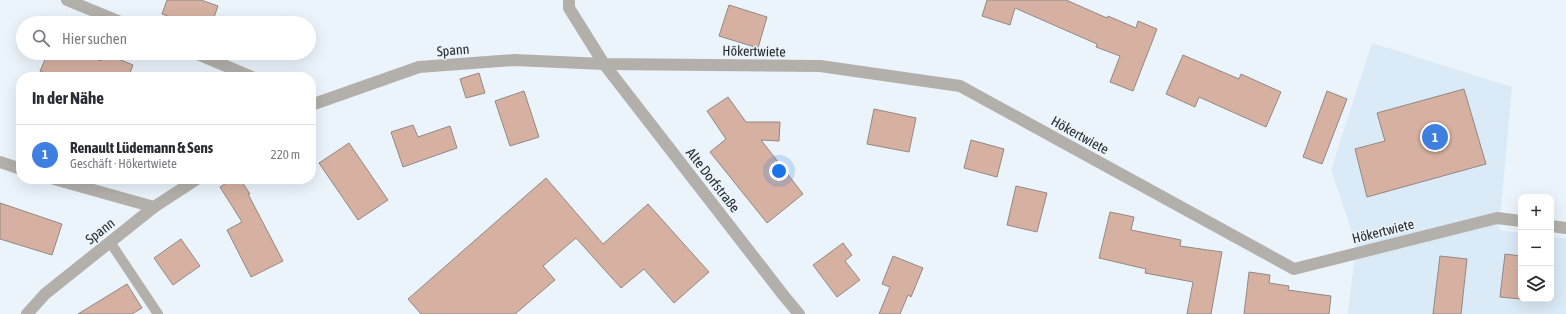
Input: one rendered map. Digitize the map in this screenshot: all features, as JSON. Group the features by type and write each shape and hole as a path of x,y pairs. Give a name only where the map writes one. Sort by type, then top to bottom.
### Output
{"street":[{"path":"67,0 106,16"},
{"name":"Alte Dorfstraße","path":"569,0 569,8 604,64 799,314"},
{"path":"212,60 240,72"},
{"name":"Spann","path":"316,103 419,67 514,60 604,64"},
{"name":"Hökertwiete","path":"604,64 820,66 960,86 1294,269 1497,218 1518,221"},
{"path":"0,162 16,167"},
{"path":"72,184 154,207"},
{"name":"Spann","path":"27,314 45,294 154,207 189,184"},
{"path":"1554,226 1566,228"}],"lane":[{"path":"110,242 158,314"}],"shaded area":[{"path":"1372,43 1512,87 1499,230 1518,233 1518,302 1554,302 1554,237 1566,238 1566,314 1348,314 1356,244 1331,170"}],"building":[{"path":"167,0 201,0 218,6 214,16 168,16 162,14"},
{"path":"987,0 1066,0 1107,18 1108,16 1136,28 1138,21 1157,29 1133,91 1110,82 1120,56 1096,47 1097,44 1015,8 1010,25 982,16"},
{"path":"729,5 767,17 758,48 719,36"},
{"path":"1183,55 1239,79 1241,74 1281,92 1266,127 1199,97 1195,107 1166,94"},
{"path":"45,60 121,60 133,65 130,72 40,71"},
{"path":"479,73 485,93 466,98 460,79"},
{"path":"1464,89 1486,164 1367,197 1355,149 1385,141 1377,113"},
{"path":"524,91 539,137 510,146 495,101"},
{"path":"1327,91 1347,99 1322,164 1303,157"},
{"path":"728,97 746,122 780,122 779,141 761,140 803,194 767,223 710,152 726,139 707,111"},
{"path":"874,109 916,118 909,152 867,144"},
{"path":"413,125 418,137 450,126 457,148 403,167 391,132"},
{"path":"971,140 1004,149 997,177 964,168"},
{"path":"349,143 388,200 358,220 319,163"},
{"path":"546,178 603,244 648,204 709,272 674,303 644,269 621,288 576,238 543,266 555,280 515,314 421,314 408,299"},
{"path":"225,184 243,184 250,194 248,194 283,261 251,277 227,230 242,222 220,187"},
{"path":"1016,186 1047,193 1037,232 1007,225"},
{"path":"0,203 62,224 52,255 0,239"},
{"path":"1110,212 1134,217 1131,230 1181,240 1180,246 1222,252 1211,314 1187,314 1193,282 1145,273 1146,269 1099,258"},
{"path":"181,239 200,266 173,285 154,258"},
{"path":"843,243 852,255 845,261 860,280 837,297 813,265"},
{"path":"1505,254 1518,256 1518,299 1500,297"},
{"path":"893,256 923,268 911,297 908,295 900,314 879,314 890,287 882,284"},
{"path":"1440,256 1467,259 1461,314 1433,314"},
{"path":"1249,272 1270,275 1269,283 1289,286 1288,290 1331,296 1329,314 1244,314"},
{"path":"127,284 142,308 132,314 78,314"}],"place":[{"name":"Renault Lüdemann & Sens","path":"1435,137"}]}
